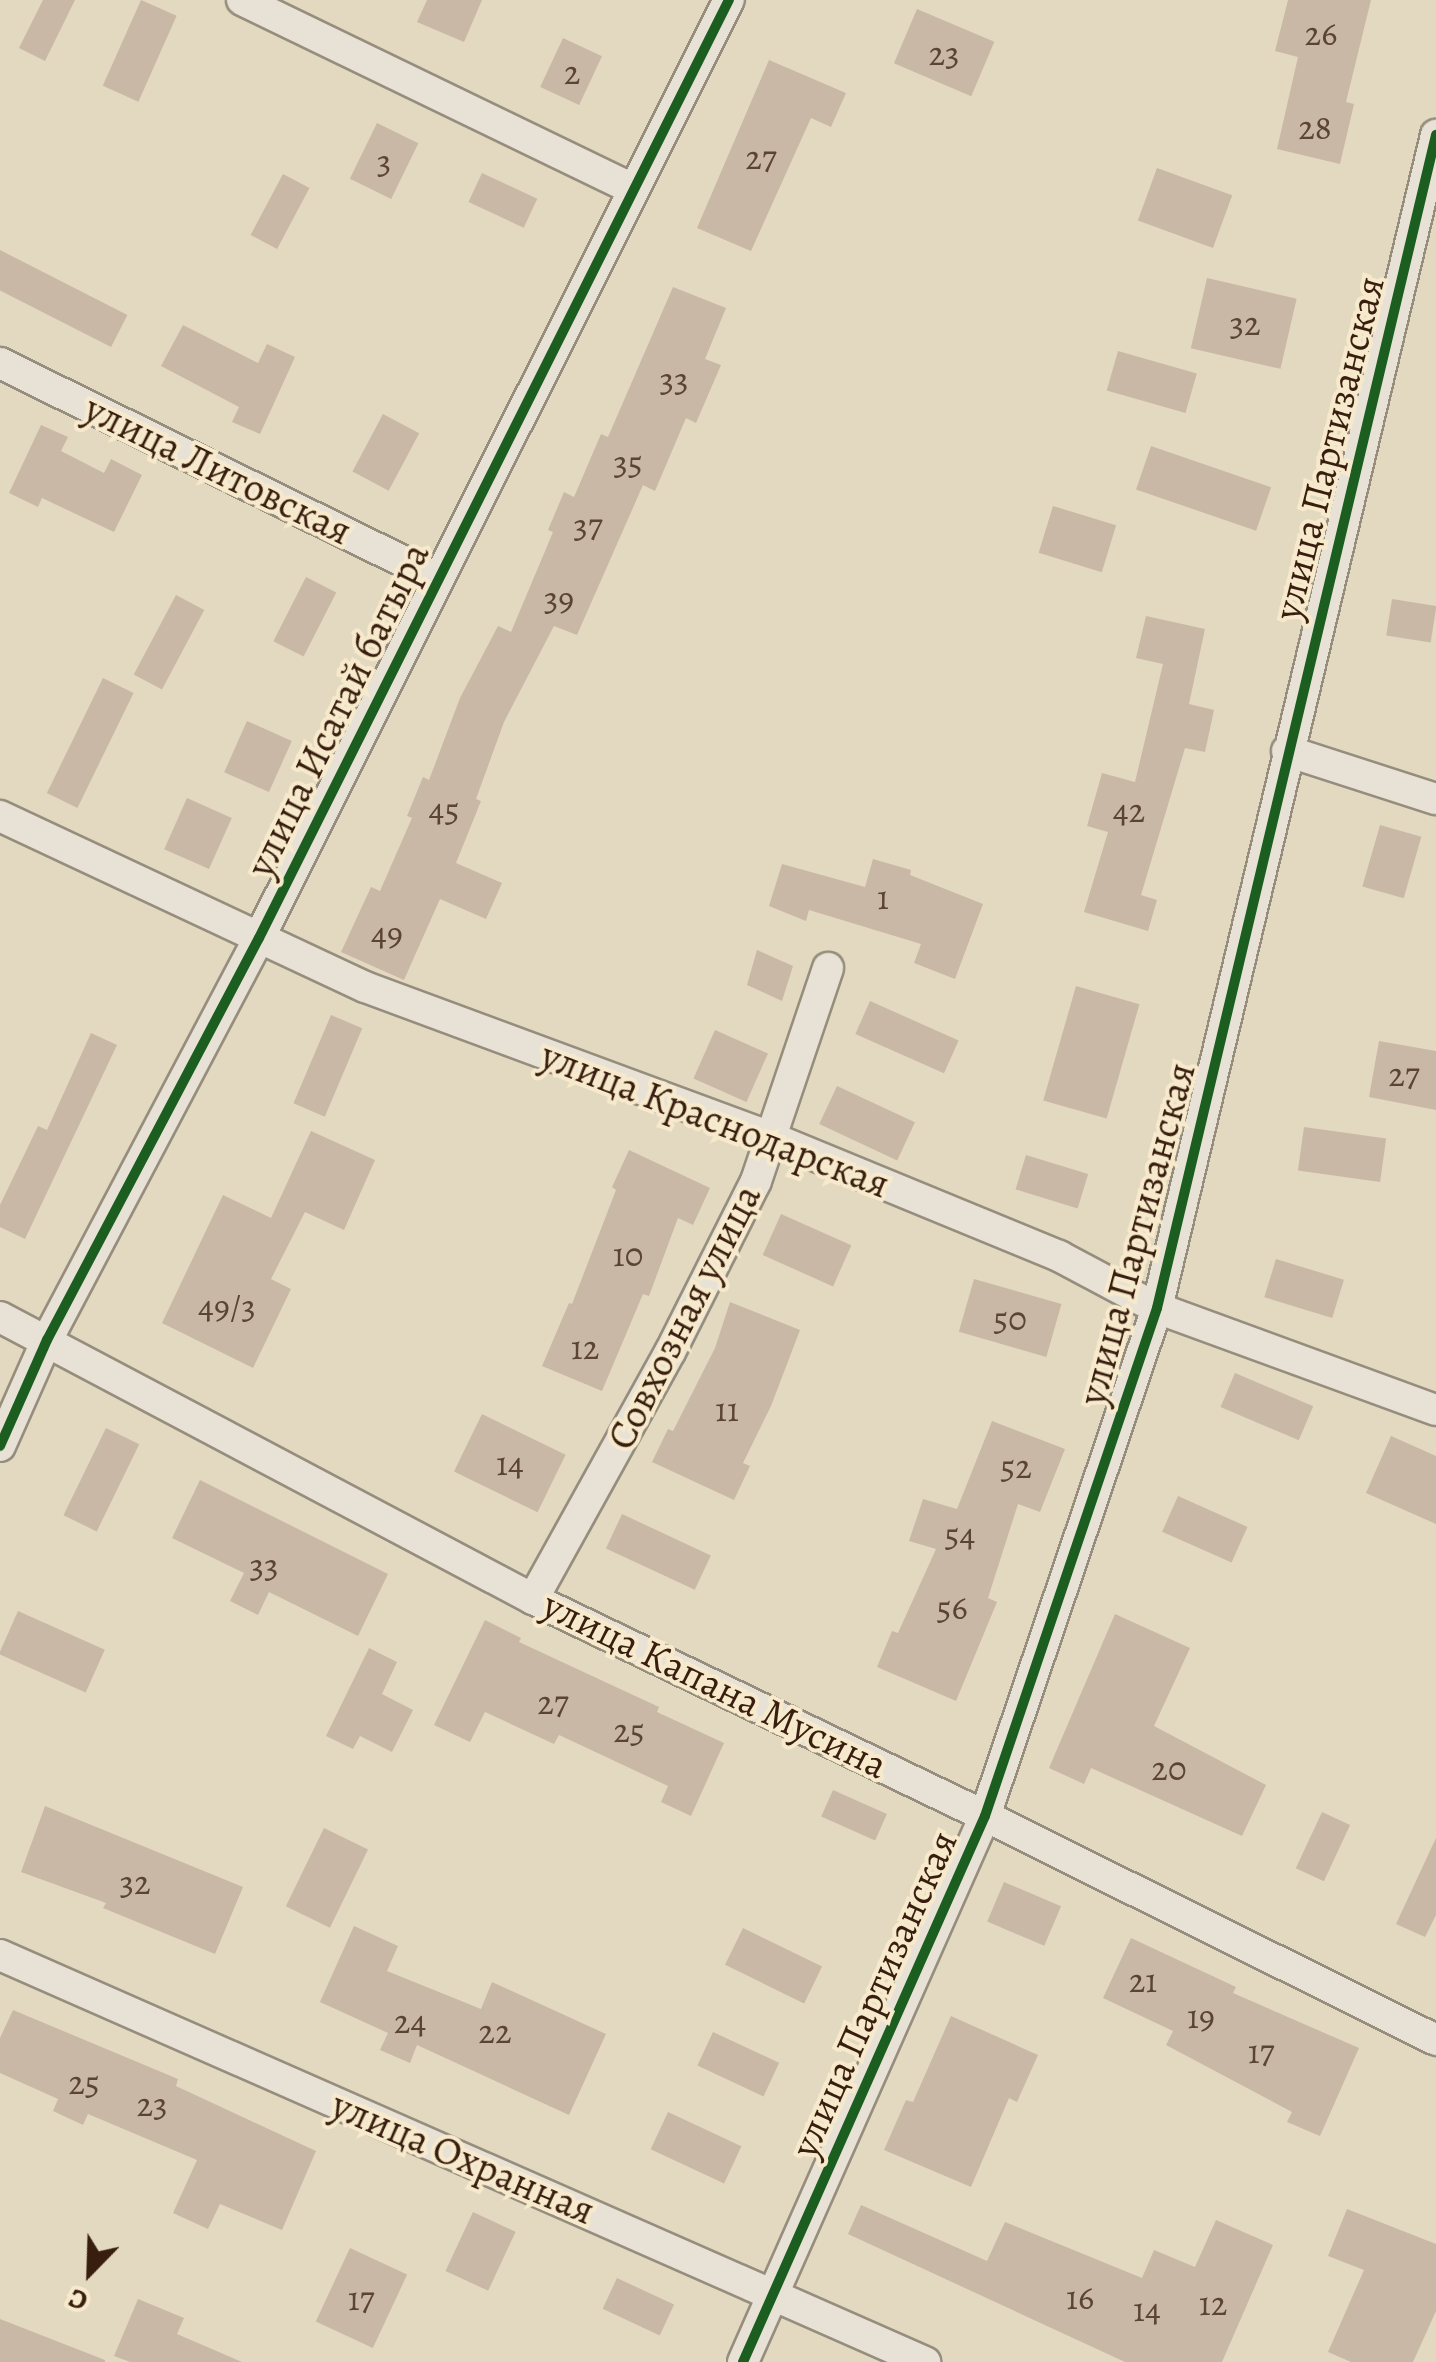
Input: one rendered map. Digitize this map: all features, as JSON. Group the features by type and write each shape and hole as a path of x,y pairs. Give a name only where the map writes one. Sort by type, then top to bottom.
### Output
{"street":[{"path":"242,0 633,188"},
{"name":"улица Исатай батыра","path":"0,1446 47,1340 259,938 436,578 730,0"},
{"name":"улица Партизанская","path":"743,2362 986,1816 1158,1308 1436,135"},
{"name":"улица Литовская","path":"0,363 436,578"},
{"path":"1287,751 1436,799"},
{"name":"улица Краснодарская","path":"0,816 365,987 770,1137 1059,1256 1158,1308 1436,1410"},
{"name":"Совхозная улица","path":"533,1598 670,1352 756,1181 828,968"},
{"name":"улица Капана Мусина","path":"0,1317 533,1598 986,1816 1436,2040"},
{"name":"улица Охранная","path":"0,1955 925,2362"}],"building":[{"path":"43,0 75,0 45,61 19,48"},
{"path":"141,0 177,16 138,102 103,86"},
{"path":"427,0 482,0 464,42 417,22"},
{"path":"1288,0 1371,0 1346,102 1354,104 1340,164 1277,149 1298,57 1275,51"},
{"path":"917,9 994,42 971,96 894,63"},
{"path":"563,38 602,56 579,105 540,87"},
{"path":"769,60 846,93 831,127 811,118 751,251 697,228"},
{"path":"377,123 418,143 391,199 350,179"},
{"path":"1157,168 1232,195 1213,248 1138,221"},
{"path":"482,173 537,199 524,228 468,202"},
{"path":"283,174 309,188 277,249 251,235"},
{"path":"0,250 127,315 111,347 0,290"},
{"path":"1207,278 1297,299 1280,369 1191,348"},
{"path":"673,287 726,308 705,359 721,365 696,423 686,418 655,491 643,485 577,635 554,626 504,722 476,799 481,801 456,863 502,883 486,919 440,899 404,980 341,952 371,887 380,891 412,818 407,816 423,777 429,780 460,698 498,626 511,632 553,532 548,530 564,492 574,497 601,434 608,437"},
{"path":"183,325 258,363 267,344 295,357 260,434 232,422 239,407 161,366"},
{"path":"1118,351 1197,374 1186,413 1107,390"},
{"path":"383,414 419,433 389,491 352,471"},
{"path":"41,425 68,437 61,451 104,473 111,459 142,475 114,532 42,498 38,507 9,493"},
{"path":"1151,446 1271,487 1256,531 1136,489"},
{"path":"1053,506 1116,525 1102,572 1039,553"},
{"path":"306,577 336,592 304,657 273,641"},
{"path":"176,595 204,610 162,689 134,674"},
{"path":"1392,599 1436,606 1431,643 1386,636"},
{"path":"1146,616 1205,629 1189,704 1214,710 1205,752 1185,748 1141,895 1157,900 1148,931 1084,912 1108,832 1087,826 1102,773 1135,782 1163,664 1136,658"},
{"path":"103,678 134,693 77,808 47,793"},
{"path":"247,721 292,741 269,792 224,772"},
{"path":"187,798 232,818 209,869 164,849"},
{"path":"1380,825 1421,837 1404,898 1362,887"},
{"path":"873,859 911,870 910,875 983,904 955,979 914,963 921,944 809,910 806,921 769,906 782,864 865,887"},
{"path":"757,950 793,966 782,1001 747,985"},
{"path":"1076,986 1139,1004 1107,1119 1043,1100"},
{"path":"870,1001 959,1040 944,1073 855,1034"},
{"path":"331,1015 362,1028 325,1117 293,1103"},
{"path":"715,1030 768,1054 746,1102 693,1078"},
{"path":"91,1033 117,1045 25,1239 0,1227 0,1205 38,1126 47,1130"},
{"path":"1379,1041 1436,1051 1436,1110 1369,1097"},
{"path":"837,1086 915,1122 897,1160 819,1124"},
{"path":"1304,1127 1386,1139 1380,1182 1298,1171"},
{"path":"311,1131 375,1160 344,1230 305,1212 271,1279 291,1289 253,1368 162,1323 223,1195 271,1218"},
{"path":"629,1150 710,1188 693,1225 678,1218 649,1296 643,1294 602,1391 542,1366 569,1303 572,1304 616,1190 612,1187"},
{"path":"1026,1155 1088,1174 1078,1208 1015,1189"},
{"path":"781,1214 851,1245 833,1286 763,1255"},
{"path":"1276,1259 1344,1280 1332,1318 1264,1297"},
{"path":"974,1279 1061,1304 1046,1357 959,1332"},
{"path":"730,1302 800,1330 771,1406 743,1463 750,1466 734,1500 652,1462 668,1429 673,1431 715,1348"},
{"path":"1235,1373 1313,1406 1299,1440 1221,1407"},
{"path":"482,1414 566,1455 538,1512 454,1472"},
{"path":"992,1421 1065,1449 1040,1512 1018,1504 988,1598 997,1602 956,1701 877,1667 892,1631 898,1633 936,1549 909,1541 923,1499 957,1509"},
{"path":"106,1428 139,1444 97,1531 63,1515"},
{"path":"1391,1436 1436,1456 1436,1524 1366,1493"},
{"path":"200,1480 388,1574 358,1636 269,1592 258,1615 230,1601 244,1573 172,1538"},
{"path":"1178,1496 1247,1527 1232,1563 1162,1532"},
{"path":"622,1514 711,1555 695,1590 606,1548"},
{"path":"18,1611 105,1650 86,1693 0,1654"},
{"path":"1115,1614 1190,1648 1154,1726 1266,1785 1242,1836 1091,1768 1084,1784 1049,1768"},
{"path":"485,1620 521,1638 519,1642 659,1707 657,1712 724,1743 691,1816 661,1802 668,1786 559,1735 554,1744 485,1712 470,1742 434,1725"},
{"path":"369,1648 397,1662 382,1694 413,1710 392,1752 360,1736 353,1749 326,1736"},
{"path":"833,1790 887,1814 875,1840 821,1816"},
{"path":"45,1806 243,1887 215,1954 103,1908 106,1903 21,1872"},
{"path":"1322,1812 1350,1825 1324,1881 1296,1868"},
{"path":"324,1828 368,1849 330,1928 286,1906"},
{"path":"1436,1838 1436,1915 1425,1937 1396,1924"},
{"path":"1004,1882 1061,1906 1044,1946 987,1922"},
{"path":"354,1926 398,1946 387,1971 481,2009 492,1982 606,2034 569,2115 417,2045 410,2063 380,2050 388,2033 320,2002"},
{"path":"743,1928 822,1967 804,2003 725,1965"},
{"path":"1131,1938 1236,1987 1233,1993 1359,2048 1320,2136 1287,2122 1292,2112 1166,2045 1173,2031 1103,1998"},
{"path":"13,2010 178,2079 176,2086 316,2151 282,2230 220,2204 208,2229 173,2213 197,2160 88,2114 83,2125 53,2111 58,2099 0,2073 0,2038"},
{"path":"951,2016 1038,2055 1017,2102 1009,2098 971,2187 884,2150 906,2100 913,2102"},
{"path":"713,2032 779,2063 764,2096 697,2066"},
{"path":"668,2112 741,2146 724,2183 651,2149"},
{"path":"861,2205 987,2261 1005,2222 1142,2278 1154,2250 1195,2267 1216,2220 1273,2245 1222,2362 1125,2362 848,2234"},
{"path":"1347,2209 1436,2244 1436,2311 1413,2362 1351,2362 1328,2352 1364,2270 1328,2256"},
{"path":"473,2212 516,2232 488,2291 446,2271"},
{"path":"350,2248 407,2275 373,2348 316,2321"},
{"path":"617,2278 674,2305 660,2335 603,2309"},
{"path":"138,2299 184,2318 177,2334 242,2362 130,2362 114,2356"},
{"path":"0,2319 105,2360 105,2362 0,2362"}],"cycle path":[{"path":"0,1446 47,1340 259,938 729,0"},
{"path":"743,2362 985,1816 1157,1308 1436,135"}]}
